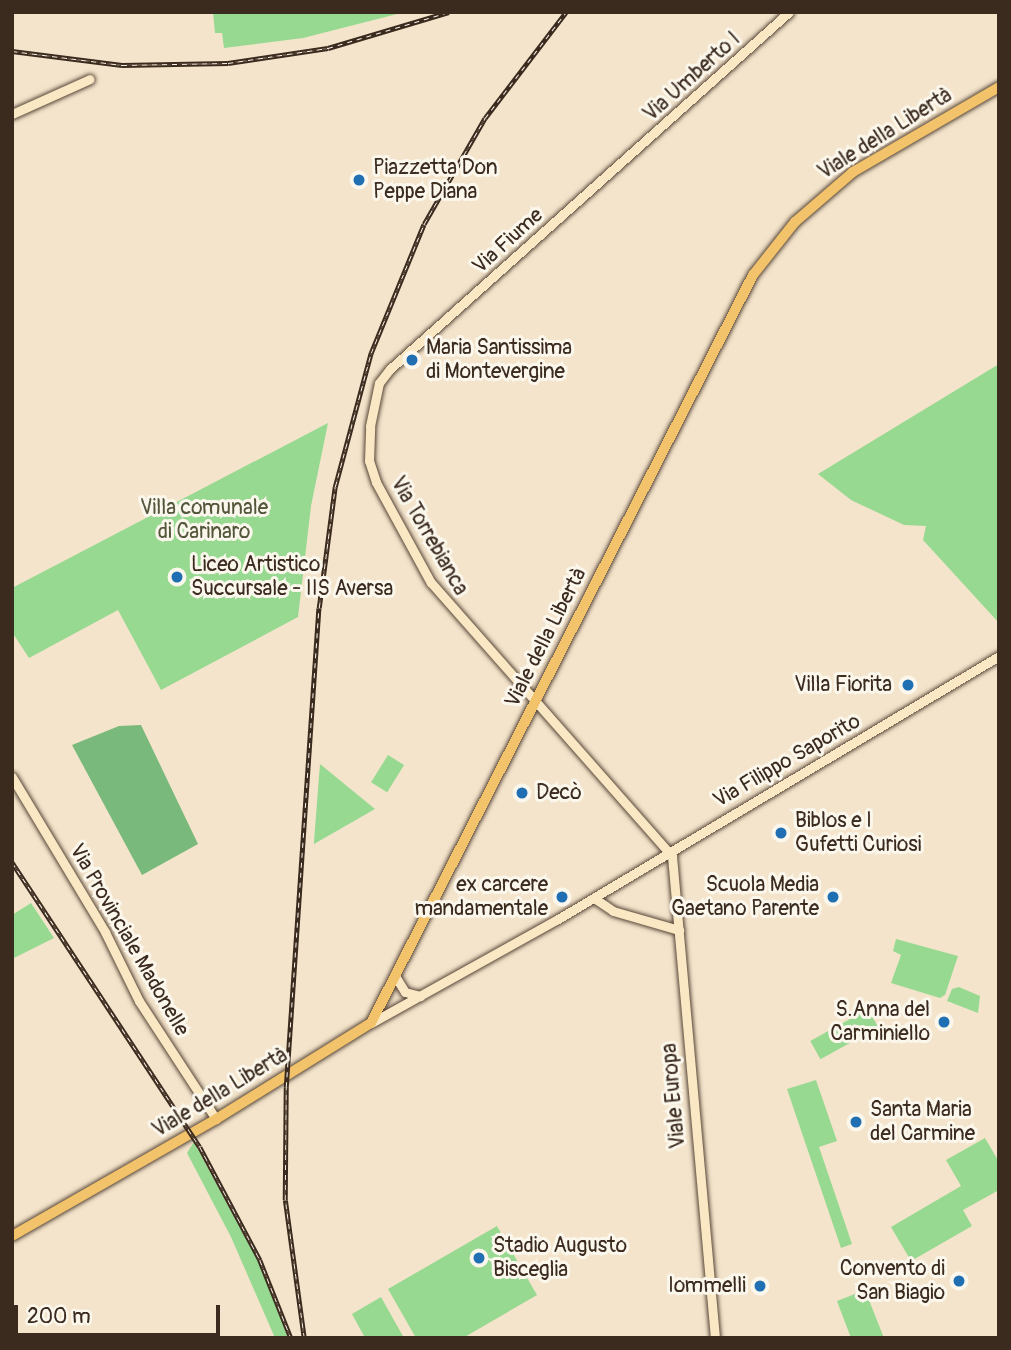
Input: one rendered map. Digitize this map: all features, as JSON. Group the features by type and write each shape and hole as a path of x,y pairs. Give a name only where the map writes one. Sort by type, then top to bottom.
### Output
{"main road":[{"name":"Via Umberto I","path":"649,139 789,12"},
{"path":"12,114 90,79"},
{"name":"Viale della Libertà","path":"12,1236 216,1119 371,1023 725,327 772,248 804,214 853,172 999,87"},
{"name":"Via Fiume","path":"390,369 649,139"},
{"name":"Via Torrebianca","path":"390,369 379,383 370,426 369,461 376,482 431,583 535,704 669,851"},
{"name":"Via Filippo Saporito","path":"371,1023 594,898 999,656"},
{"name":"Via Provinciale Madonelle","path":"12,777 105,932 139,1001 216,1119"},
{"name":"Viale Europa","path":"669,851 679,930 715,1338"},
{"path":"594,898 613,911 679,930"},
{"path":"395,976 405,992 421,996"}],"green space":[{"path":"213,12 405,12 303,38 224,48 222,33 215,33"},
{"path":"999,364 999,623 923,540 926,526 904,525 851,500 818,474"},
{"name":"Villa comunale di Carinaro","path":"328,423 311,506 298,617 161,690 118,610 29,658 12,632 12,588"},
{"path":"141,725 198,844 142,875 72,745 119,726"},
{"path":"388,755 404,765 387,792 371,782"},
{"path":"320,764 375,809 314,844 314,841"},
{"path":"31,903 54,938 12,959 12,915"},
{"path":"896,939 958,956 945,995 940,998 891,983 901,955 893,951"},
{"path":"959,987 980,996 978,1013 947,1001 952,989"},
{"path":"868,1009 878,1027 820,1059 810,1041"},
{"path":"816,1080 837,1141 819,1147 852,1244 841,1248 787,1089"},
{"path":"985,1138 999,1162 999,1190 963,1210 972,1226 911,1261 891,1227 961,1186 946,1160"},
{"path":"194,1142 260,1265 288,1338 275,1338 231,1237 187,1153"},
{"name":"Stadio Augusto Bisceglia","path":"497,1226 537,1295 463,1338 416,1338 388,1289"},
{"path":"865,1290 884,1338 851,1338 837,1301"},
{"path":"381,1297 404,1338 365,1338 352,1314"}],"railway":[{"path":"12,51 122,65 228,63 328,48 449,12"},
{"path":"304,1338 285,1200 286,1087 319,608 335,487 371,353 424,224 485,118 566,12"},
{"path":"12,862 200,1147 260,1260 291,1338"}],"place":[{"name":"Piazzetta Don Peppe Diana","path":"359,180"},
{"name":"Maria Santissima di Montevergine","path":"412,360"},
{"name":"Liceo Artistico Succursale - IIS Aversa","path":"177,577"},
{"name":"Villa Fiorita","path":"908,685"},
{"name":"Decò","path":"522,793"},
{"name":"Biblos e I Gufetti Curiosi","path":"781,833"},
{"name":"ex carcere mandamentale","path":"562,897"},
{"name":"Scuola Media Gaetano Parente","path":"833,897"},
{"name":"S.Anna del Carminiello","path":"944,1022"},
{"name":"Santa Maria del Carmine","path":"856,1122"},
{"name":"Stadio Augusto Bisceglia","path":"479,1258"},
{"name":"Convento di San Biagio","path":"959,1281"},
{"name":"Iommelli","path":"760,1286"}]}
